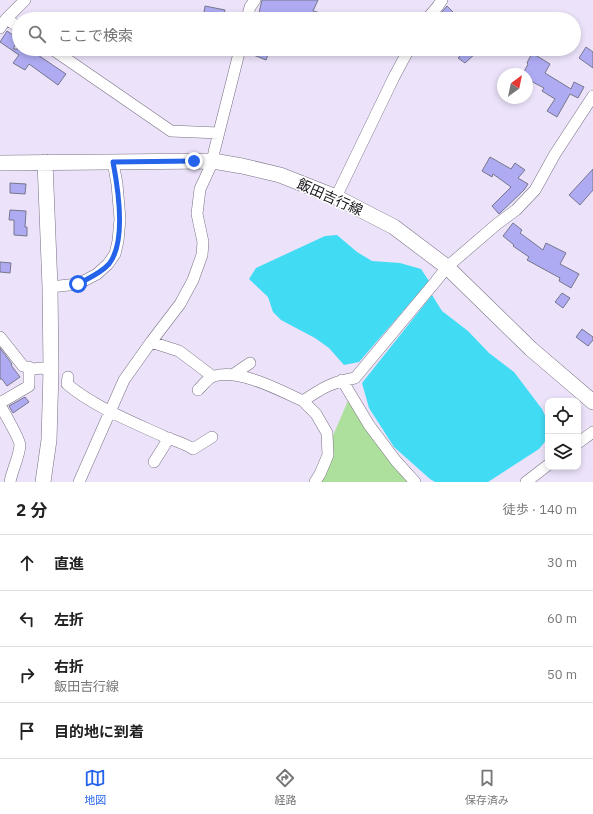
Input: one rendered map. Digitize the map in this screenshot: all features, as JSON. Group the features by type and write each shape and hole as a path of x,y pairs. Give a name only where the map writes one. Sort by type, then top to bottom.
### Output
{"main road":[{"name":"飯田吉行線","path":"0,163 213,161 280,175 336,197 394,227 447,267 532,349 593,402"},
{"path":"43,482 49,440 51,370 50,286 45,162"}],"street":[{"path":"14,12 25,0"},
{"path":"249,12 250,7 255,0"},
{"path":"433,12 442,0"},
{"path":"3,24 12,14"},
{"path":"62,56 171,131 219,133"},
{"path":"79,482 124,380 180,304 193,280 202,256 203,242 196,214 200,189 213,161 238,56"},
{"path":"336,197 405,56"},
{"path":"303,401 323,387 342,380 356,378 447,267 497,224 516,210 535,190 555,154 593,96"},
{"path":"50,286 78,284 97,274 108,264 115,254 120,219 117,184 113,162"},
{"path":"0,337 23,366 34,369 41,368 51,370"},
{"path":"151,342 179,351 212,376"},
{"path":"234,374 250,363"},
{"path":"10,482 20,443 0,404 29,386 29,367"},
{"path":"198,390 212,376 234,374 266,384 303,401 316,414 327,433 328,455 315,482"},
{"path":"68,376 67,384 77,393 110,411 193,449 212,437"},
{"path":"342,380 369,425 396,461 415,482"},
{"path":"581,441 593,432"},
{"path":"154,462 169,438"},
{"path":"526,482 545,467"}],"green space":[{"path":"351,394 420,482 317,482 317,472"}],"water":[{"path":"337,235 357,252 372,261 400,263 421,269 429,281 359,362 344,365 329,348 315,338 281,320 273,312 268,297 249,279 256,268 325,236"},
{"path":"432,295 442,311 468,331 489,353 514,372 542,409 545,416 545,442 539,449 488,482 435,482 394,447 369,408 362,383"}],"building":[{"path":"262,0 318,0 313,11 317,12 259,12"},
{"path":"205,6 225,10 225,12 204,12"},
{"path":"447,6 453,12 442,12"},
{"path":"7,31 12,34 12,50 0,42"},
{"path":"586,47 593,52 593,68 579,58"},
{"path":"18,56 39,56 66,74 58,85 29,64 25,70 13,63"},
{"path":"256,56 267,56 266,60"},
{"path":"460,56 473,56 465,63 458,58"},
{"path":"530,56 537,56 550,64 545,73 571,89 574,82 584,87 578,98 570,94 557,117 547,111 555,99 542,91 544,88 533,82 533,68 526,68 527,63"},
{"path":"490,157 511,169 515,163 525,170 518,178 528,184 524,190 499,214 492,206 511,187 493,174 492,177 482,171"},
{"path":"593,169 593,190 580,205 569,195"},
{"path":"10,183 26,184 25,194 10,193"},
{"path":"10,210 26,211 25,227 27,227 27,236 14,235 14,220 9,220"},
{"path":"513,223 522,230 520,233 543,250 546,243 566,253 560,264 579,274 571,288 559,281 560,278 527,260 529,257 513,246 514,245 503,236"},
{"path":"0,262 11,263 10,273 0,272"},
{"path":"562,293 570,298 563,308 555,302"},
{"path":"582,329 593,337 593,340 588,346 576,337"},
{"path":"0,348 20,377 7,386 2,379 0,379"},
{"path":"25,397 29,402 13,413 9,406"}],"route":[{"path":"78,284 97,274 108,264 115,254 120,219 117,184 113,162 194,161"}]}
